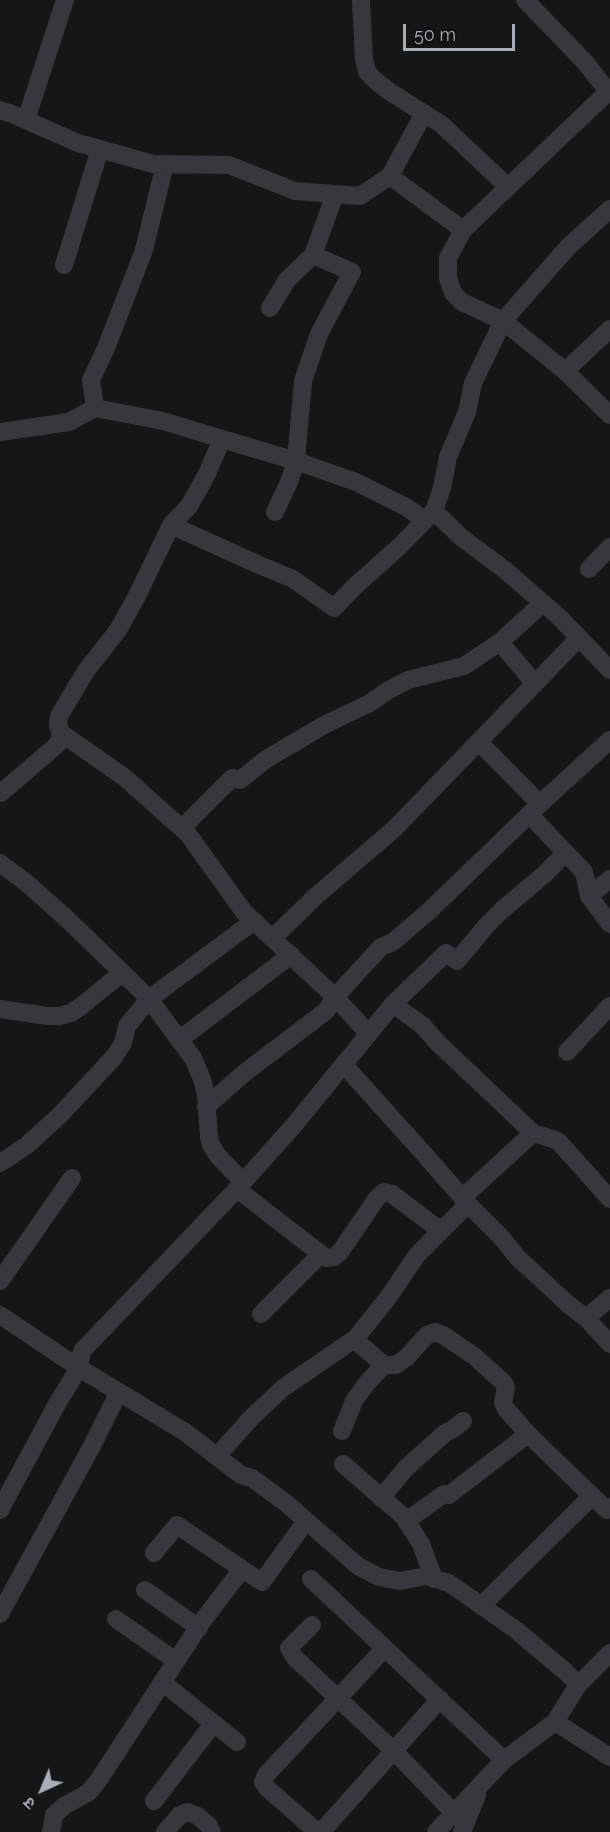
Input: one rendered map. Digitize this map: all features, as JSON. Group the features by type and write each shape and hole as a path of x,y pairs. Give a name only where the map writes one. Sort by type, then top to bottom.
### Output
{"street":[{"path":"26,120 65,0"},
{"path":"360,0 367,72 390,92 441,124 508,187"},
{"path":"525,0 585,62 609,92 463,230 448,258 448,278 453,293 462,302 503,321 565,371 610,415"},
{"path":"0,110 78,143 153,164 230,165 295,191 360,196 390,176 424,113"},
{"path":"64,265 100,149"},
{"path":"95,408 91,380 106,348 144,250 165,164"},
{"path":"390,176 463,230"},
{"path":"270,308 287,280 313,255 335,194"},
{"path":"171,525 293,579 334,608 430,515 442,488 448,457 467,412 473,383 503,321 568,247 610,209"},
{"path":"275,512 296,461 303,381 319,334 351,272 313,255"},
{"path":"565,371 610,328"},
{"path":"0,432 69,422 95,408 163,421 296,461 356,482 406,507 430,515 462,538 505,570 543,603 610,670"},
{"path":"222,439 206,476 189,506 171,525 118,630 87,671 62,711 58,725 61,733 124,777 182,828 244,912 335,997 369,1034"},
{"path":"588,569 610,547"},
{"path":"182,828 232,778 240,780 265,760 408,680 465,666 500,642 543,603"},
{"path":"273,938 316,896 394,829 579,638"},
{"path":"500,642 535,684"},
{"path":"0,794 58,744 61,733"},
{"path":"206,1107 243,1074 326,1011 335,997 381,947 393,942 428,912 534,809 610,740"},
{"path":"479,742 534,809 565,853 584,873 589,896 610,924"},
{"path":"0,1510 79,1368 82,1351 240,1186 295,1124 393,1004 446,953 457,961 494,918 546,873 565,853"},
{"path":"0,863 66,918 150,999 193,1058 199,1070 209,1137 218,1156 240,1186 320,1255 330,1258 340,1252 377,1198 384,1192 392,1194 441,1231"},
{"path":"589,896 610,879"},
{"path":"0,1163 26,1146 60,1115 114,1057 123,1043 127,1026 150,999 254,921"},
{"path":"179,1040 291,955"},
{"path":"0,1009 60,1016 80,1007 117,977 129,979"},
{"path":"393,1004 422,1026 533,1133 559,1142 610,1199"},
{"path":"567,1052 610,1006"},
{"path":"344,1065 517,1257 586,1318 610,1344"},
{"path":"217,1456 252,1417 283,1388 354,1339 390,1295 417,1255 441,1231 465,1201 533,1133"},
{"path":"0,1281 72,1178"},
{"path":"261,1314 320,1255"},
{"path":"586,1318 610,1298"},
{"path":"0,1315 79,1368 185,1432 241,1475 252,1478 286,1503 358,1566 379,1577 400,1581 426,1576 449,1583 516,1630 578,1685"},
{"path":"354,1339 384,1365 396,1365 407,1357 427,1335 435,1332 443,1335 474,1356 503,1382 506,1387 503,1403 528,1434 607,1510 610,1507"},
{"path":"342,1431 354,1401 384,1365"},
{"path":"0,1614 119,1392"},
{"path":"381,1498 406,1468 445,1433 463,1421"},
{"path":"406,1521 444,1494 449,1495 528,1434"},
{"path":"343,1464 406,1521 421,1544 434,1579"},
{"path":"481,1606 592,1496"},
{"path":"154,1553 177,1525 262,1582 306,1521"},
{"path":"51,1832 54,1815 64,1806 88,1792 98,1781 176,1661 242,1569"},
{"path":"311,1579 504,1760"},
{"path":"145,1590 199,1628"},
{"path":"116,1618 176,1661"},
{"path":"312,1625 290,1648 295,1658 394,1751 454,1814"},
{"path":"385,1648 266,1775 263,1782 268,1790 314,1829 322,1831 440,1699"},
{"path":"436,1832 504,1760 555,1722 578,1685 610,1653"},
{"path":"162,1682 237,1742"},
{"path":"555,1722 610,1757"},
{"path":"154,1801 213,1724"},
{"path":"462,1832 483,1783"},
{"path":"165,1832 180,1815 188,1812 198,1816 212,1832"}]}
